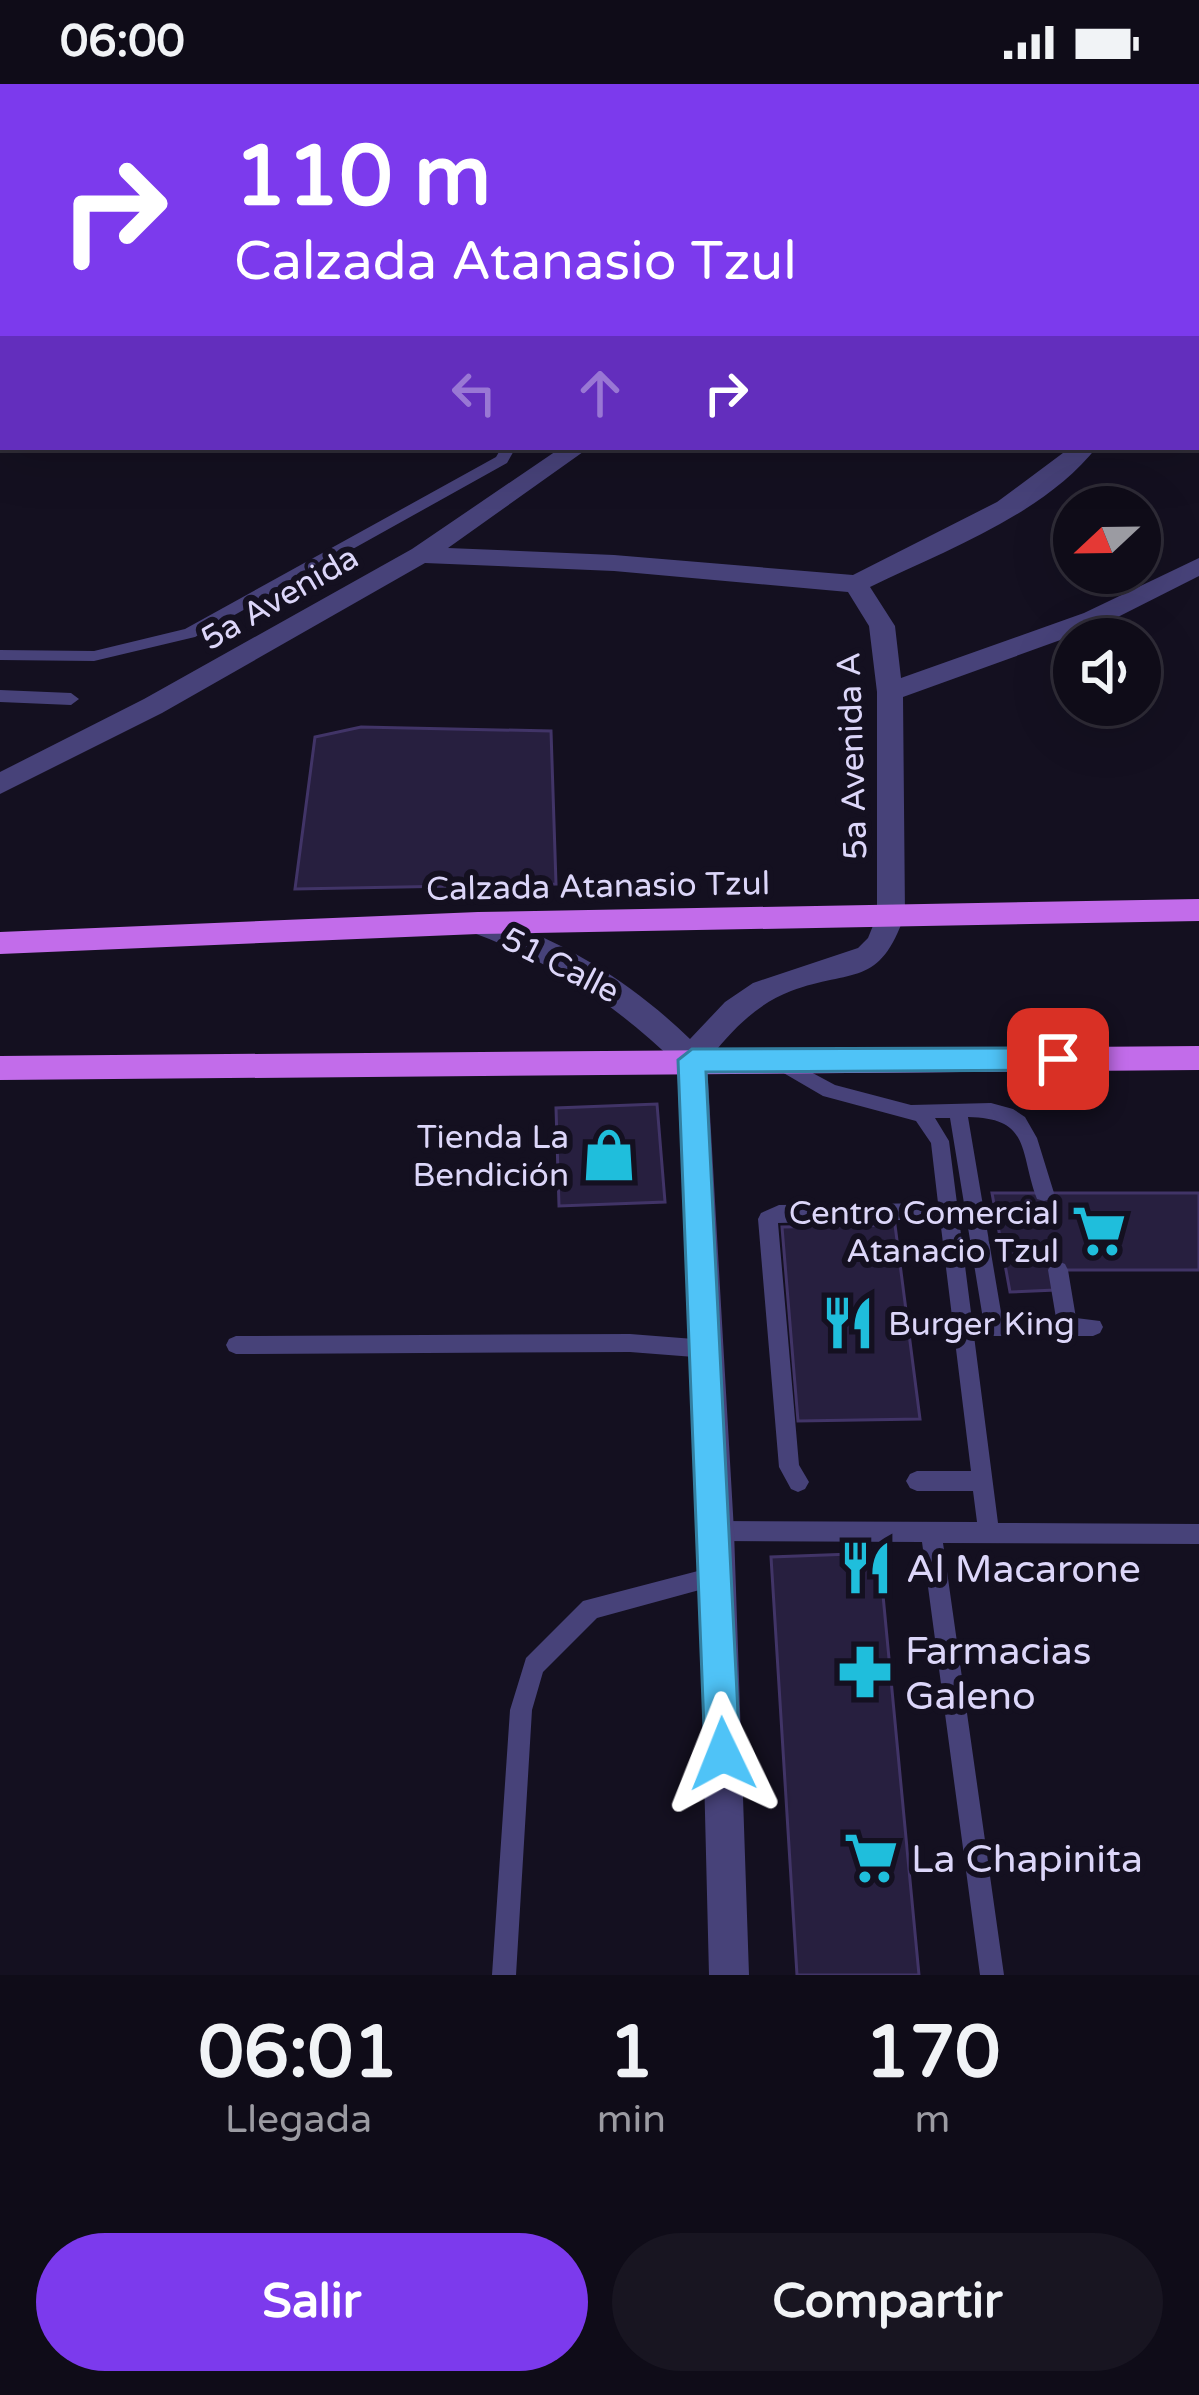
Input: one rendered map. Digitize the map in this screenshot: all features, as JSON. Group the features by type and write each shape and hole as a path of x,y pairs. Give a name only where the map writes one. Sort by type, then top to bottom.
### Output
{"main road":[{"name":"Calzada Atanasio Tzul","path":"0,943 478,923 1199,910"},
{"path":"0,1068 1199,1058"}],"street":[{"name":"5a Avenida","path":"0,784 153,706 421,555 574,450"},
{"path":"421,555 614,562 856,584 1000,511 1046,482 1082,450"},
{"path":"890,692 1005,655 1199,566"},
{"name":"5a Avenida A","path":"856,584 882,626 890,692 891,914"},
{"path":"729,1975 716,1532 692,1060 718,1023 749,1001 788,980 846,965 877,948 891,914"},
{"name":"51 Calle","path":"478,923 586,969 636,1003 692,1060"}],"lane":[{"path":"0,655 94,656 190,633 502,460 507,450"},
{"path":"0,696 71,699"},
{"path":"777,1060 830,1090 910,1111 998,1111 1019,1120 1030,1133 1044,1193"},
{"path":"910,1111 930,1123 940,1141 989,1533"},
{"path":"958,1111 994,1328"},
{"path":"798,1482 789,1467 768,1219 779,1213 949,1211"},
{"path":"1058,1270 1068,1328"},
{"path":"964,1328 1093,1327"},
{"path":"236,1345 630,1343 706,1349"},
{"path":"917,1481 982,1481"},
{"path":"716,1532 1199,1534"},
{"path":"931,1533 992,1975"},
{"path":"504,1975 521,1710 534,1666 591,1609 717,1576"}],"building":[{"path":"361,727 551,731 556,884 295,889 315,737"},
{"name":"Tienda La Bendición","path":"657,1104 665,1202 559,1206 556,1108"},
{"name":"Centro Comercial Atanacio Tzul","path":"992,1193 1199,1193 1199,1270 1051,1270 1055,1290 1010,1292"},
{"name":"Burger King","path":"895,1225 920,1419 798,1421 782,1227"},
{"path":"879,1553 919,1975 797,1975 771,1557"}],"place":[{"name":"Tienda La Bendición","path":"609,1155"},
{"name":"Centro Comercial Atanacio Tzul","path":"1099,1231"},
{"name":"Burger King","path":"848,1323"},
{"name":"Al Macarone","path":"866,1568"},
{"name":"Farmacias Galeno","path":"865,1672"},
{"name":"La Chapinita","path":"871,1858"}],"route":[{"path":"723,1754 692,1060 1058,1059"}]}
